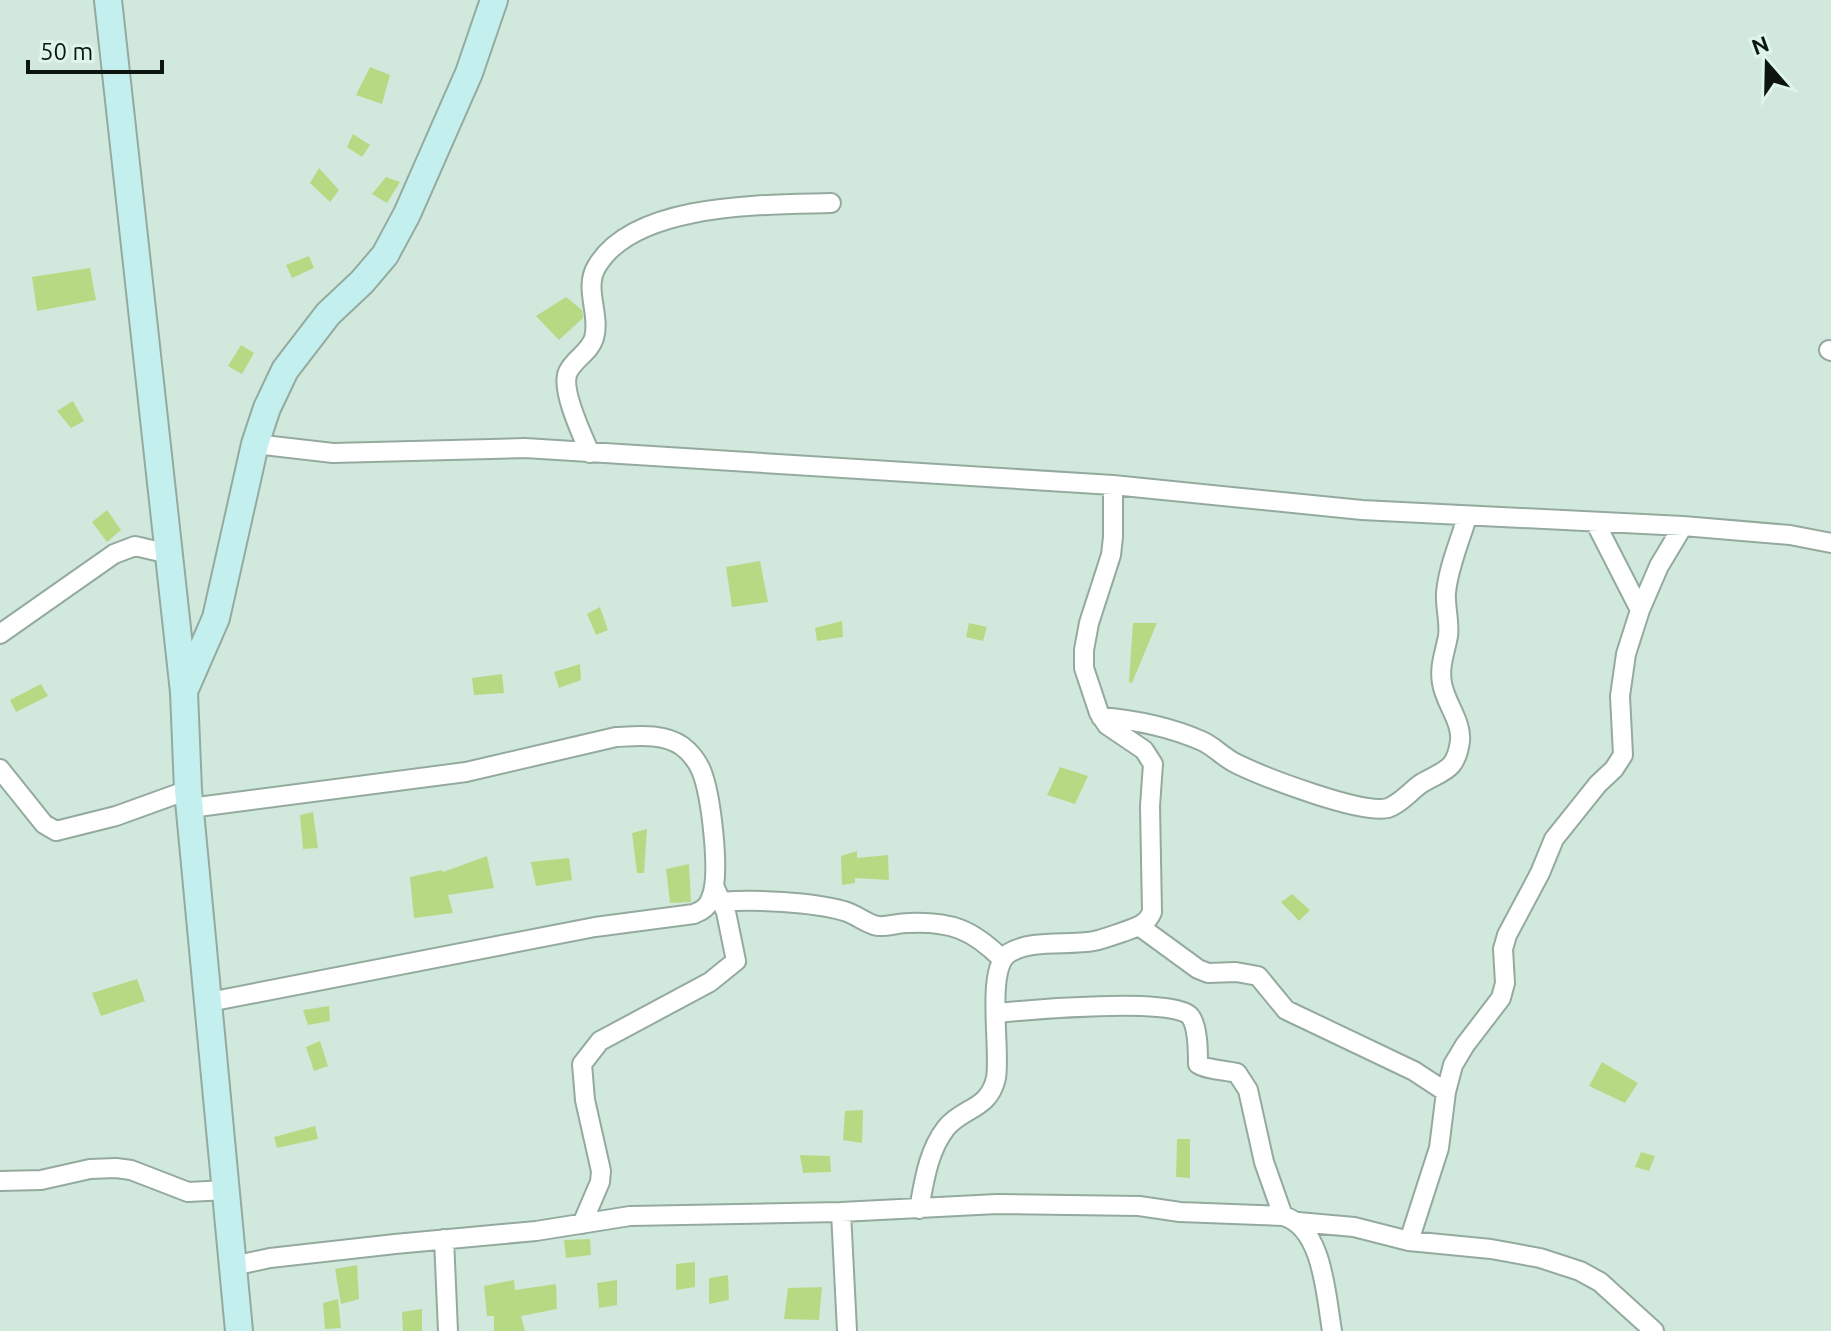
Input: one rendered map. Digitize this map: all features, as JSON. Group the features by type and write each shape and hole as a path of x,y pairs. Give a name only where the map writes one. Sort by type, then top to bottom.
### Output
{"main road":[{"path":"108,0 184,692 189,799 239,1331"},
{"path":"184,692 216,618 255,444 267,408 285,370 328,314 385,255 407,214 469,73 494,0"}],"street":[{"path":"590,453 574,415 567,381 568,371 594,340 597,324 591,281 596,267 610,251 627,237 667,219 740,206 831,203"},
{"path":"255,444 333,453 525,448 1113,485 1362,510 1683,526 1829,539"},
{"path":"919,1209 926,1172 939,1138 949,1124 978,1107 992,1089 997,1067 995,982 1002,959 1010,952 1023,948 1094,941 1139,926 1149,920 1152,912 1150,806 1153,764 1144,750 1107,725 1101,717 1084,668 1089,623 1111,555 1113,485"},
{"path":"1101,717 1123,719 1185,734 1214,747 1235,764 1270,776 1293,789 1366,808 1388,808 1401,801 1423,783 1448,771 1458,748 1459,726 1445,696 1441,662 1449,633 1446,592 1467,517"},
{"path":"1595,522 1640,610"},
{"path":"1409,1241 1439,1148 1446,1092 1453,1065 1501,998 1505,983 1503,949 1507,935 1554,839 1623,755 1620,696 1626,654 1659,566 1683,526"},
{"path":"0,634 114,554 135,546 169,554"},
{"path":"0,769 44,824 56,831 189,799 466,772 616,737 666,738 690,752 701,771 713,836 718,895 736,961 670,1005 600,1041 582,1064 585,1100 601,1171 600,1182 582,1224"},
{"path":"718,895 847,911 881,927 898,923 945,923 970,932 1002,959"},
{"path":"209,1002 595,927 694,914 704,910 718,895"},
{"path":"1139,926 1198,969 1208,973 1236,972 1258,976 1286,1010 1414,1071 1446,1092"},
{"path":"998,1013 1141,1006 1184,1011 1192,1017 1198,1064 1237,1073 1248,1090 1264,1162 1290,1219 1311,1240 1317,1256 1332,1331"},
{"path":"0,1181 41,1180 90,1169 116,1168 144,1174 188,1192 226,1190"},
{"path":"233,1266 270,1258 474,1238 630,1216 841,1212 997,1204 1139,1206 1354,1227 1409,1241 1491,1249 1540,1258 1580,1271 1600,1282 1654,1331"},
{"path":"841,1212 847,1331"},
{"path":"444,1239 448,1331"}],"building":[{"path":"370,67 390,75 382,104 356,95"},
{"path":"353,134 370,145 362,157 347,147"},
{"path":"319,168 339,190 330,202 310,183"},
{"path":"386,177 400,182 387,203 372,194"},
{"path":"309,256 314,268 292,278 286,265"},
{"path":"90,268 96,300 37,311 32,277"},
{"path":"566,297 582,310 583,318 559,340 536,316"},
{"path":"241,345 254,353 242,374 228,366"},
{"path":"73,401 84,421 71,428 57,411"},
{"path":"107,510 121,530 107,542 92,522"},
{"path":"760,561 768,602 732,607 726,567"},
{"path":"600,607 608,630 596,635 587,614"},
{"path":"842,621 843,637 817,641 815,628"},
{"path":"969,623 987,627 983,641 966,637"},
{"path":"1133,623 1157,623 1132,683 1129,682"},
{"path":"580,664 581,680 559,688 554,672"},
{"path":"502,674 504,693 474,695 472,678"},
{"path":"41,684 48,696 16,712 10,700"},
{"path":"1060,767 1088,776 1075,804 1047,795"},
{"path":"313,812 318,848 303,849 300,815"},
{"path":"647,829 644,873 637,873 632,833"},
{"path":"857,851 857,858 888,855 889,880 855,878 855,883 842,885 841,856"},
{"path":"487,856 494,888 448,895 453,913 414,918 410,877 443,872"},
{"path":"569,858 572,880 536,886 531,862"},
{"path":"689,864 691,902 670,903 666,869"},
{"path":"1292,894 1310,910 1299,921 1281,902"},
{"path":"137,979 145,1001 101,1016 92,993"},
{"path":"329,1006 330,1021 308,1025 303,1010"},
{"path":"320,1041 328,1066 314,1071 306,1047"},
{"path":"1602,1062 1638,1083 1625,1103 1589,1086"},
{"path":"863,1110 862,1143 843,1140 845,1111"},
{"path":"315,1126 318,1139 277,1148 274,1137"},
{"path":"1177,1139 1190,1139 1190,1178 1176,1177"},
{"path":"1641,1152 1655,1156 1649,1171 1635,1167"},
{"path":"800,1155 830,1156 831,1172 803,1173"},
{"path":"590,1239 591,1255 566,1258 564,1240"},
{"path":"695,1262 695,1287 676,1290 676,1264"},
{"path":"357,1265 359,1299 341,1304 335,1269"},
{"path":"728,1275 729,1300 709,1304 709,1278"},
{"path":"514,1280 515,1290 556,1284 557,1309 521,1316 525,1331 494,1331 494,1316 487,1316 484,1286"},
{"path":"617,1280 617,1305 599,1308 597,1283"},
{"path":"822,1287 819,1320 784,1319 788,1288"},
{"path":"338,1299 341,1328 325,1329 323,1303"},
{"path":"422,1309 422,1331 403,1331 402,1312"}]}
